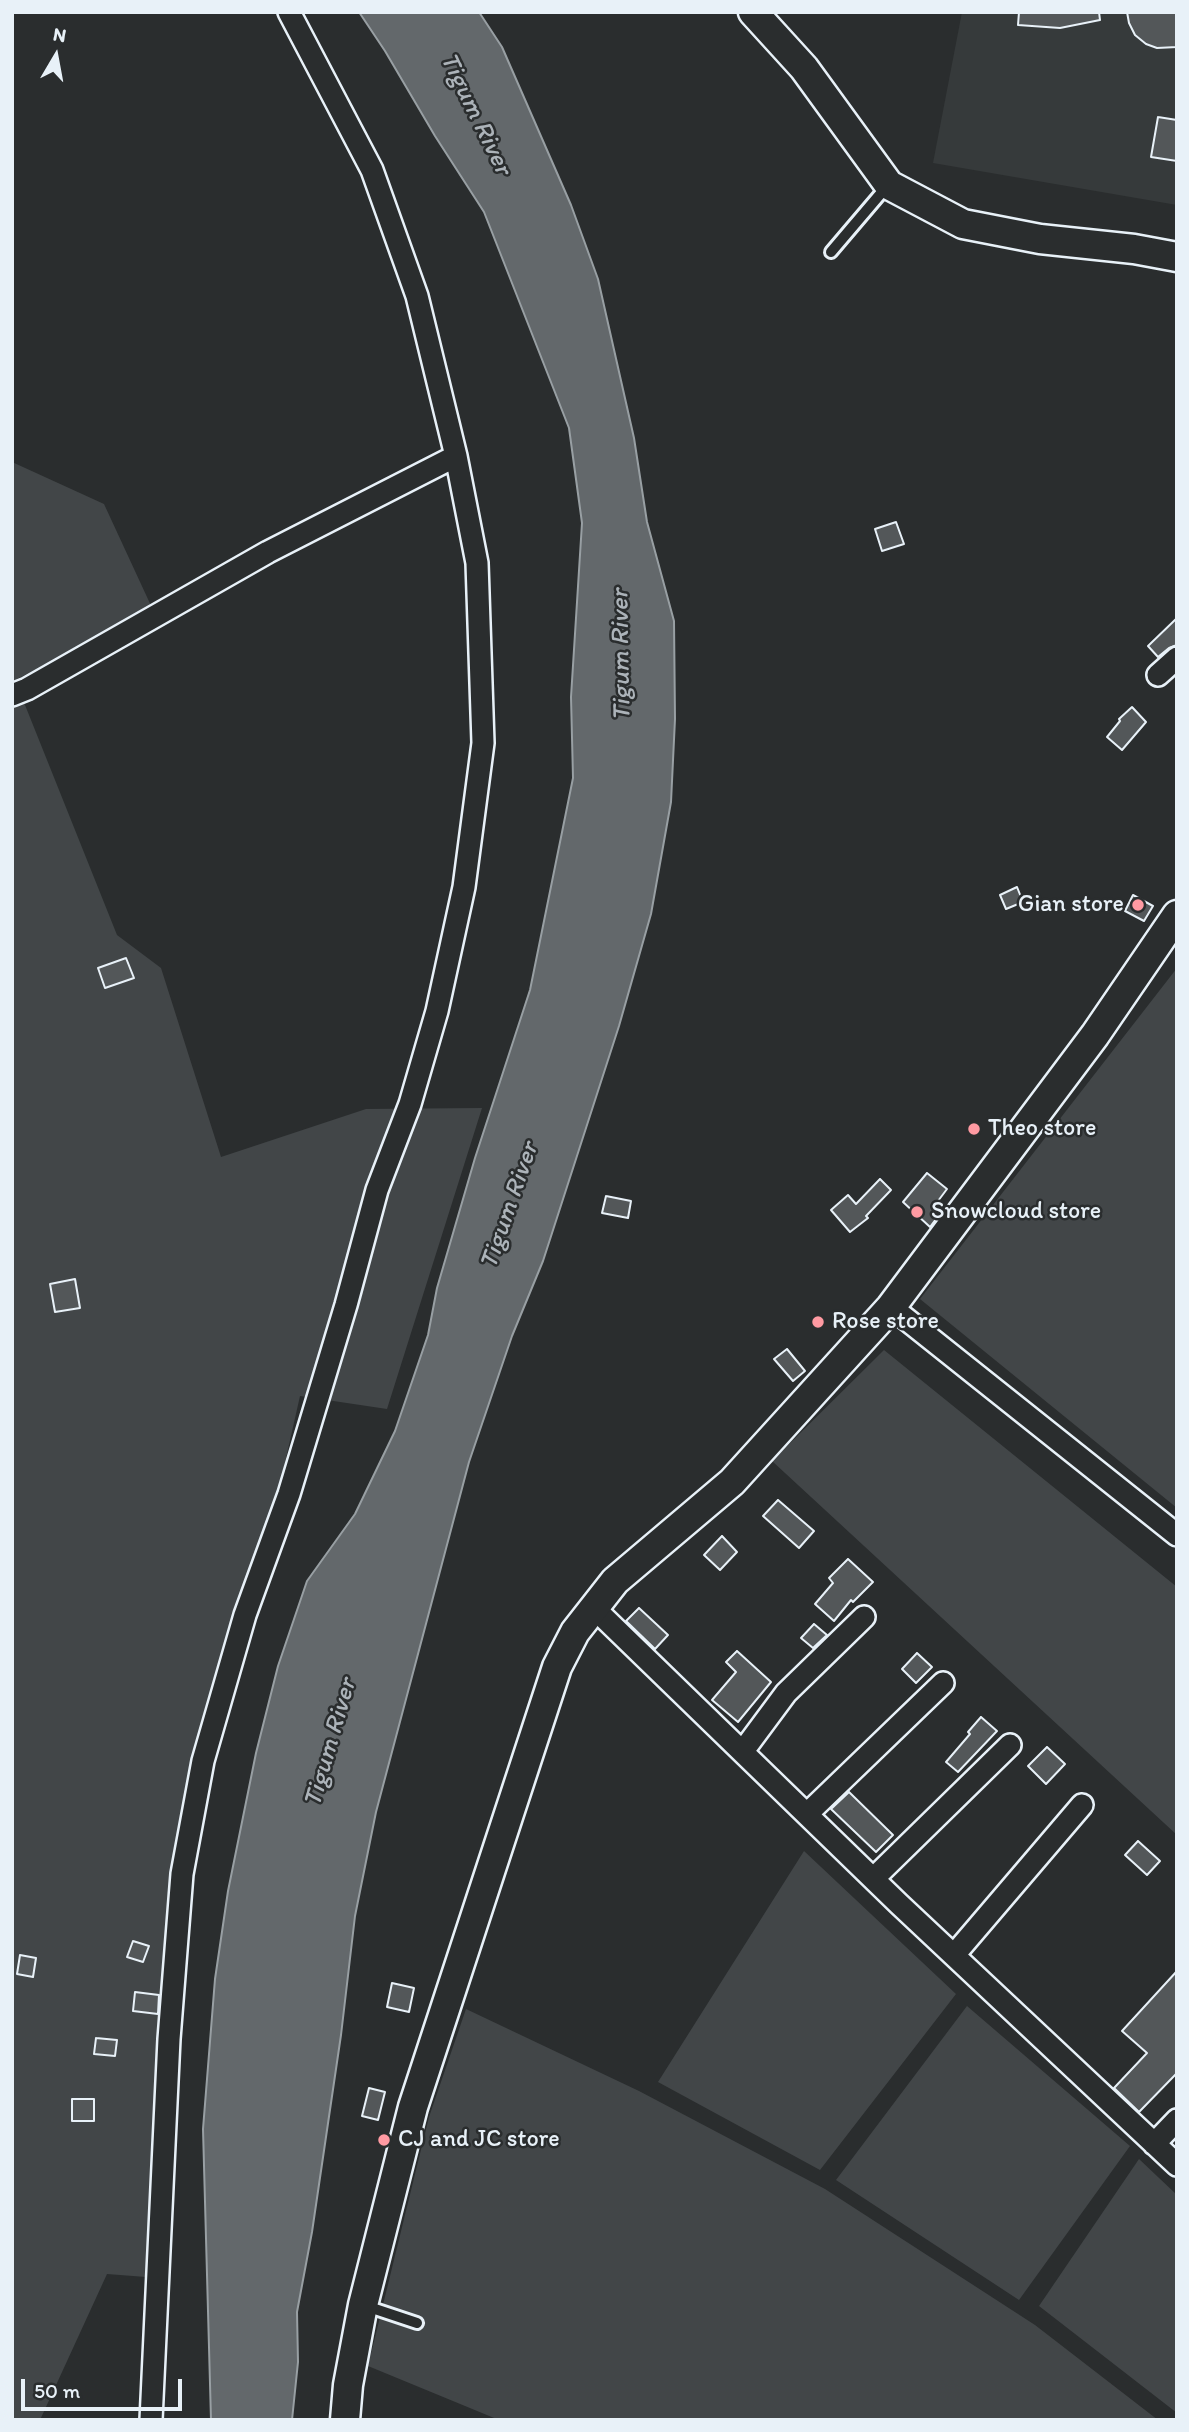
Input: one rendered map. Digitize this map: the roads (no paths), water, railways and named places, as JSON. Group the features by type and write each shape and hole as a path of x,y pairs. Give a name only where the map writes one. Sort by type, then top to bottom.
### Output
{"street":[{"path":"151,2420 169,2039 182,1874 203,1761 245,1615 289,1494 346,1306 377,1190 410,1104 437,1011 464,887 483,743 477,563 456,456 417,296 372,170 289,12"},
{"path":"753,12 804,68 889,185 963,224 1040,239 1134,249 1177,257"},
{"path":"12,695 268,552 456,456"},
{"path":"1158,675 1177,659"},
{"path":"345,2420 348,2385 363,2305 413,2107 557,1667 575,1632 615,1581 732,1482 891,1307 1095,1035 1177,915"},
{"path":"891,1307 1177,1535"},
{"path":"593,1607 954,1955 1177,2165"},
{"path":"743,1751 786,1693 863,1617"},
{"path":"807,1814 943,1683"},
{"path":"874,1878 1010,1745"},
{"path":"954,1955 1082,1805"},
{"path":"1154,2144 1177,2120"}],"lane":[{"path":"831,252 889,185"},
{"path":"363,2305 417,2323"}],"water":[{"name":"Tigum River","path":"359,12 479,12 502,47 571,205 598,279 634,438 647,522 674,621 675,719 671,802 651,914 619,1026 543,1261 512,1336 469,1462 376,1812 355,1916 341,2035 312,2232 297,2312 298,2362 292,2420 211,2420 203,2129 215,1979 228,1891 256,1753 278,1666 307,1581 355,1514 395,1431 428,1335 437,1288 475,1158 530,990 573,778 571,697 582,523 569,428 484,212"}],"place":[{"name":"Gian store","path":"1138,905"},
{"name":"Theo store","path":"974,1129"},
{"name":"Snowcloud store","path":"917,1212"},
{"name":"Rose store","path":"818,1322"},
{"name":"CJ and JC store","path":"384,2140"}]}
